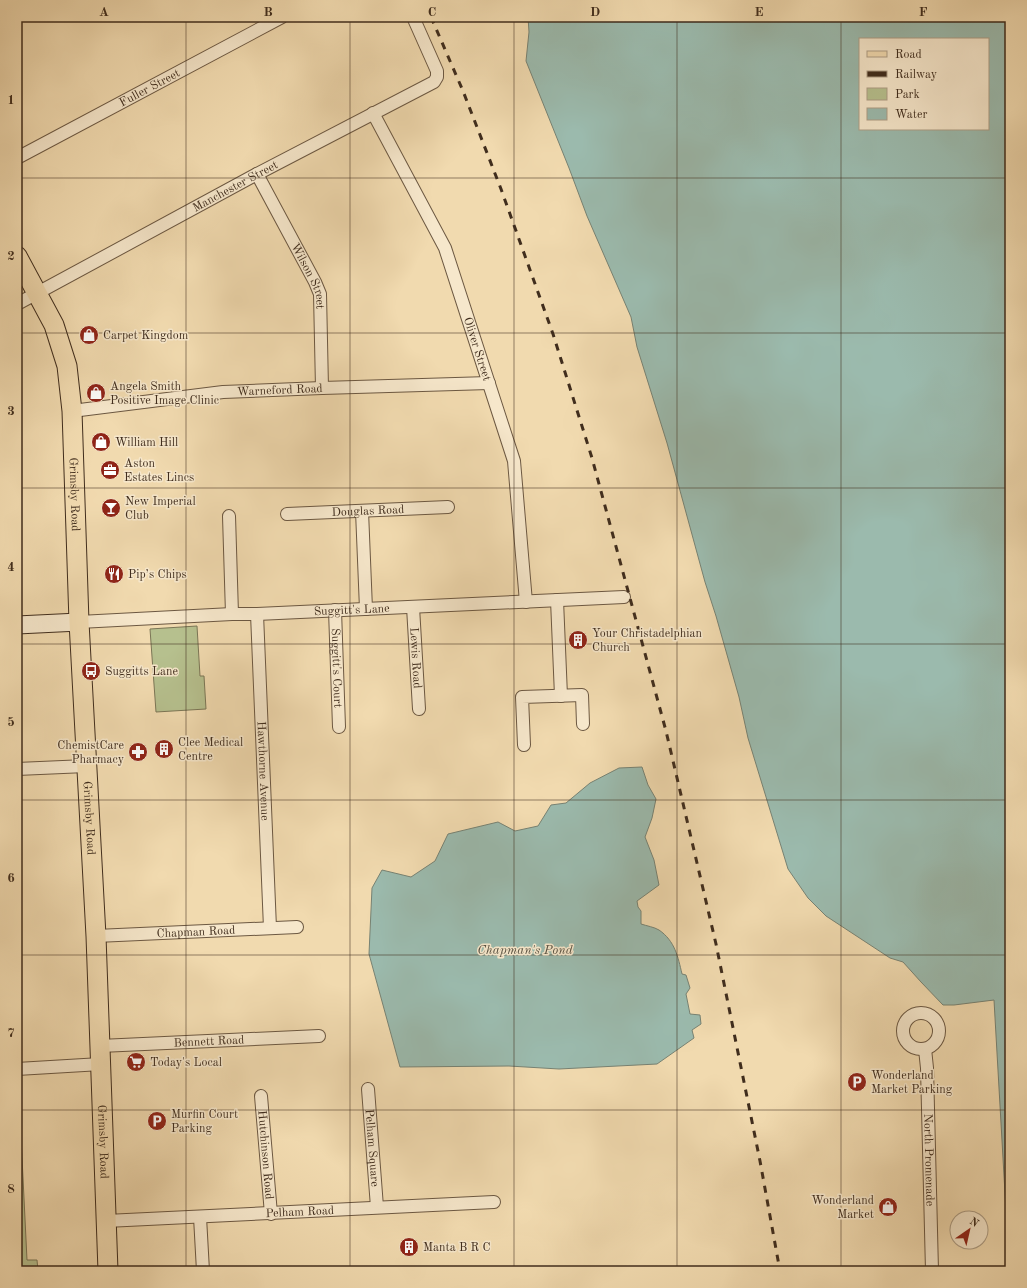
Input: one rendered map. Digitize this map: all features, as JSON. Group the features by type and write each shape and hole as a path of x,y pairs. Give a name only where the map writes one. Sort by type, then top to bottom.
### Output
{"main road":[{"name":"Grimsby Road","path":"17,256 38,292 54,325 67,366 72,411 79,622 96,936 108,1271"}],"street":[{"name":"Fuller Street","path":"17,158 282,17"},
{"name":"Manchester Street","path":"17,304 257,174 434,82 437,77 437,72 413,17"},
{"name":"Oliver Street","path":"372,113 446,248 514,461 526,602"},
{"name":"Wilson Street","path":"257,174 320,294 322,388"},
{"name":"Warneford Road","path":"72,411 224,392 489,383"},
{"name":"Douglas Road","path":"287,514 448,507"},
{"path":"362,511 366,609"},
{"path":"229,516 232,614"},
{"name":"Suggitt's Lane","path":"79,622 232,614 624,598"},
{"path":"557,600 561,696"},
{"name":"Lewis Road","path":"413,607 419,709"},
{"name":"Suggitt's Court","path":"335,610 339,727"},
{"name":"Hawthorne Avenue","path":"257,614 270,928"},
{"path":"17,626 79,622"},
{"path":"524,745 522,697 582,695 583,724"},
{"path":"17,769 86,766"},
{"name":"Chapman Road","path":"96,936 297,927"},
{"name":"Bennett Road","path":"17,1069 100,1055 319,1036"},
{"name":"North Promenade","path":"925,1049 927,1068 932,1271"},
{"name":"Pelham Square","path":"368,1089 377,1207"},
{"name":"Hutchinson Road","path":"261,1096 270,1214"},
{"name":"Pelham Road","path":"106,1221 494,1202"},
{"path":"200,1217 203,1271"}],"green space":[{"path":"197,626 200,676 204,676 206,709 156,712 150,629"},
{"path":"17,1137 21,1137 27,1260 37,1260 38,1271 17,1271"}],"water":[{"path":"528,17 1010,17 1010,1254 1008,1246 994,1000 943,1005 903,962 890,958 826,916 808,898 788,869 748,738 739,697 705,582 667,443 637,347 631,317 587,216 526,61 529,32"},
{"name":"Chapman's Pond","path":"642,767 648,785 656,799 652,818 645,837 654,860 659,885 637,901 638,907 641,911 641,924 659,930 669,939 675,950 682,974 686,975 690,988 686,994 690,1014 700,1015 701,1024 692,1030 694,1038 657,1064 559,1069 509,1066 400,1067 369,954 372,888 382,870 411,877 435,861 448,834 498,822 515,831 538,826 551,805 566,803 590,783 619,768"}],"railway":[{"path":"431,17 463,91 501,189 553,334 592,458 666,731 716,944 760,1161 780,1271"}],"place":[{"name":"Carpet Kingdom","path":"89,335"},
{"name":"Angela Smith Positive Image Clinic","path":"96,393"},
{"name":"William Hill","path":"101,442"},
{"name":"Aston Estates Lincs","path":"110,470"},
{"name":"New Imperial Club","path":"111,508"},
{"name":"Pip’s Chips","path":"114,574"},
{"name":"Your Christadelphian Church","path":"578,640"},
{"name":"Suggitts Lane","path":"91,671"},
{"name":"Clee Medical Centre","path":"164,749"},
{"name":"ChemistCare Pharmacy","path":"138,752"},
{"name":"Today's Local","path":"136,1062"},
{"name":"Wonderland Market Parking","path":"857,1082"},
{"name":"Murfin Court Parking","path":"157,1121"},
{"name":"Wonderland Market","path":"888,1207"},
{"name":"Manta B R C","path":"409,1247"}]}
